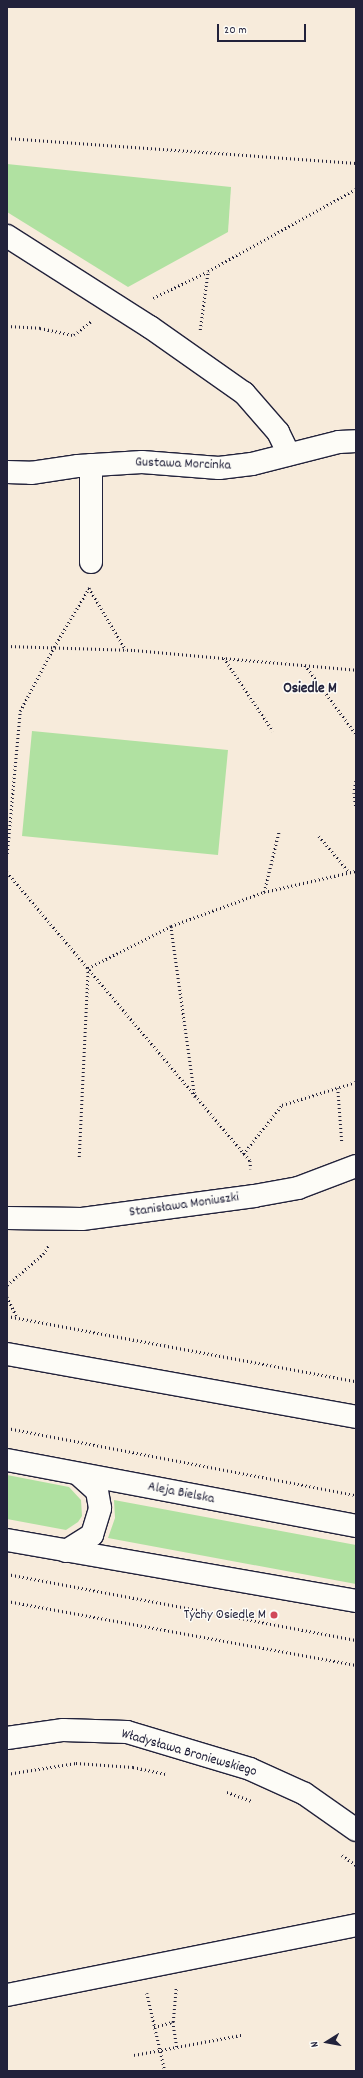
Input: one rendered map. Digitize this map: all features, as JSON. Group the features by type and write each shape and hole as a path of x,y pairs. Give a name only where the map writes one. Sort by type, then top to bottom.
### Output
{"street":[{"path":"7,236 119,307 244,392 278,432 289,455"},
{"name":"Gustawa Morcinka","path":"7,472 31,473 91,465 142,462 220,468 252,464 339,442 356,441"},
{"path":"91,465 91,562"},
{"name":"Stanisława Moniuszki","path":"7,1218 82,1219 254,1196 298,1188 350,1169"},
{"path":"7,1354 356,1417"},
{"name":"Aleja Bielska","path":"7,1460 356,1526"},
{"path":"66,1551 92,1535 100,1508 97,1491 78,1474"},
{"path":"7,1540 356,1601"},
{"name":"Władysława Broniewskiego","path":"7,1738 64,1730 127,1732 250,1769 305,1794 356,1830"},
{"path":"7,1995 356,1925"}],"path":[{"path":"7,138 356,163"},
{"path":"7,326 40,328 74,335 119,307 208,271 356,189"},
{"path":"196,358 208,271"},
{"path":"7,854 20,711 54,647 89,588 126,650"},
{"path":"7,646 126,650 356,670"},
{"path":"224,658 273,731"},
{"path":"305,665 356,734"},
{"path":"356,781 354,793 356,807"},
{"path":"264,892 279,831"},
{"path":"319,836 349,872"},
{"path":"88,968 172,926 264,892 356,871"},
{"path":"7,872 250,1162 254,1196"},
{"path":"172,926 195,1097"},
{"path":"79,1157 88,968"},
{"path":"243,1154 282,1105 356,1082"},
{"path":"338,1088 350,1169"},
{"path":"7,1285 43,1254 51,1242"},
{"path":"7,1297 17,1318"},
{"path":"7,1316 356,1381"},
{"path":"7,1428 356,1495"},
{"path":"7,1574 356,1640"},
{"path":"7,1601 356,1665"},
{"path":"7,1774 76,1763 133,1767 169,1774"},
{"path":"220,1790 254,1802"},
{"path":"337,1851 356,1865"},
{"path":"176,1985 173,2022 177,2047"},
{"path":"147,1991 159,2050 165,2071"},
{"path":"154,2027 173,2022"},
{"path":"134,2055 241,2035"}],"green space":[{"path":"7,164 231,187 228,232 128,287 7,212"},
{"path":"32,731 228,750 218,855 22,836"},
{"path":"7,1475 69,1487 81,1500 82,1516 78,1522 66,1530 7,1519"},
{"path":"114,1500 356,1545 356,1584 108,1538 115,1518"}],"place":[{"name":"Tychy Osiedle M","path":"274,1615"}],"district":[{"name":"Osiedle M","path":"310,690"}]}
